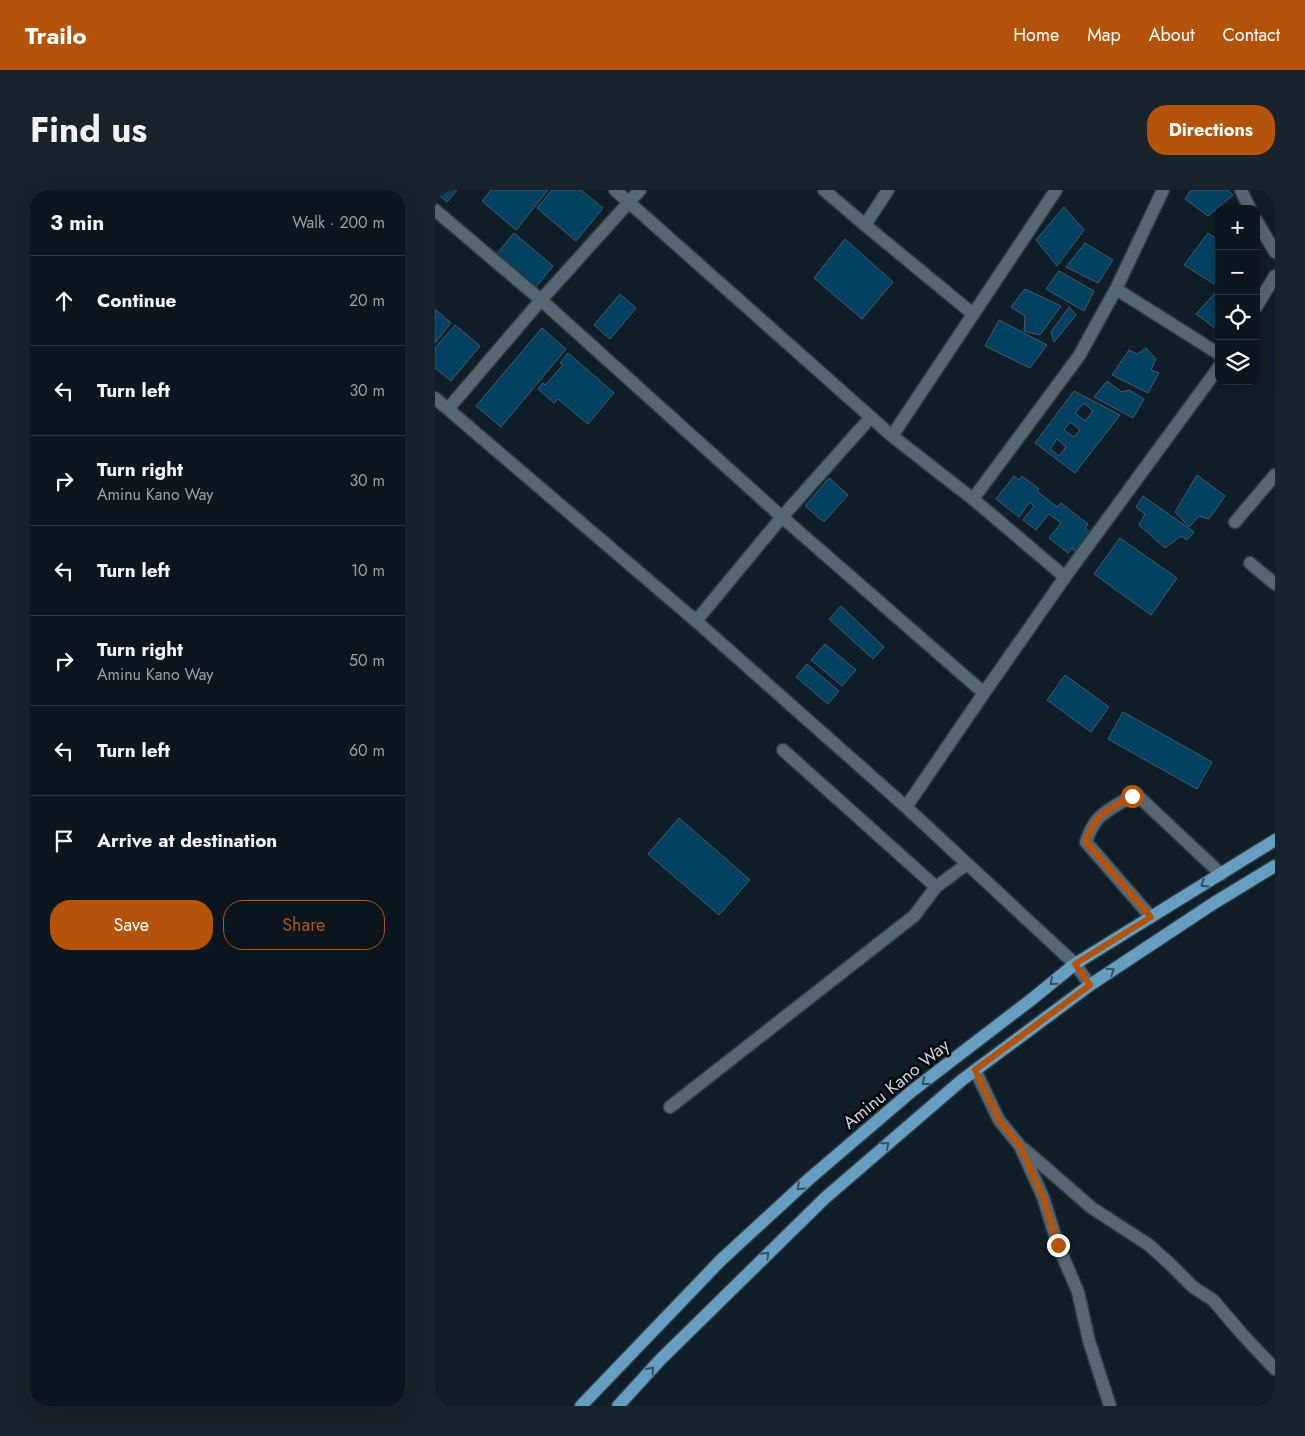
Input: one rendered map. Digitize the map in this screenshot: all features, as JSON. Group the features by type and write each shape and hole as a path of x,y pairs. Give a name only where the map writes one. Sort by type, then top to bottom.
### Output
{"main road":[{"name":"Aminu Kano Way","path":"581,1406 703,1277 809,1178 912,1092 1075,964 1275,840"},
{"path":"618,1406 660,1360 825,1198 975,1070 1090,985 1213,904 1275,866"}],"street":[{"path":"615,190 892,436 973,499 1065,577"},
{"path":"448,409 541,300 640,190"},
{"path":"824,190 973,314"},
{"path":"865,225 888,190"},
{"path":"892,436 1056,190"},
{"path":"973,499 1079,356 1116,289 1163,190"},
{"path":"1241,190 1248,205"},
{"path":"435,210 541,300 782,518 984,692"},
{"path":"1260,227 1275,252"},
{"path":"1260,300 1275,276"},
{"path":"1116,289 1215,351"},
{"path":"906,807 1065,577 1215,372"},
{"path":"435,398 696,621 906,807 1075,964 1090,985"},
{"path":"696,621 782,518 871,417"},
{"path":"1235,522 1275,475"},
{"path":"1250,562 1275,584"},
{"path":"783,750 936,887"},
{"path":"1151,917 1086,842 1090,828 1103,813 1132,796 1139,796 1221,874"},
{"path":"670,1107 914,916 936,887 967,864"},
{"path":"975,1070 999,1120 1020,1146 1092,1208 1149,1245 1193,1287 1213,1300 1241,1334 1275,1369"},
{"path":"1020,1146 1043,1197 1058,1245 1078,1292 1089,1341 1110,1406"}],"building":[{"path":"435,190 457,190 447,202"},
{"path":"491,190 548,190 516,230 482,201"},
{"path":"552,190 581,190 603,208 576,241 537,208"},
{"path":"1191,190 1228,190 1233,195 1221,205 1215,205 1215,210 1208,216 1185,199"},
{"path":"1064,207 1084,230 1057,266 1036,240"},
{"path":"514,233 553,266 535,288 496,255"},
{"path":"1208,233 1215,237 1214,284 1184,265"},
{"path":"845,239 893,282 862,319 814,278"},
{"path":"1085,243 1113,260 1098,283 1066,267"},
{"path":"1059,271 1094,291 1084,311 1046,289"},
{"path":"1025,289 1061,306 1040,335 1024,331 1025,316 1011,307"},
{"path":"1215,293 1215,328 1196,314"},
{"path":"620,294 636,308 610,339 594,325"},
{"path":"1069,307 1076,315 1054,342 1051,332"},
{"path":"435,309 451,323 435,343"},
{"path":"999,320 1047,345 1030,368 985,346"},
{"path":"455,325 480,346 451,381 435,368 435,348"},
{"path":"542,328 566,349 501,427 476,406"},
{"path":"1146,348 1156,359 1151,370 1159,373 1148,393 1112,375 1129,350 1137,354"},
{"path":"568,353 614,393 588,424 558,399 554,403 538,389 543,383 545,385 563,365 560,363"},
{"path":"1107,381 1122,392 1129,390 1144,399 1133,418 1094,397"},
{"path":"1074,391 1120,415 1075,473 1035,443","holes":["1084,403 1093,411 1085,421 1075,413","1070,422 1080,430 1074,437 1064,430","1057,439 1066,447 1059,456 1050,449"]},
{"path":"1197,475 1225,496 1209,519 1199,516 1189,527 1175,512"},
{"path":"1014,476 1019,480 1022,476 1039,489 1037,491 1057,507 1061,503 1088,524 1085,528 1090,532 1075,551 1072,548 1068,553 1049,538 1061,523 1049,514 1036,530 1023,520 1034,506 1030,502 1019,517 996,499"},
{"path":"829,478 848,495 824,522 805,506"},
{"path":"1143,496 1194,532 1187,540 1181,536 1165,548 1139,525 1145,514 1136,507"},
{"path":"1120,538 1177,578 1151,615 1094,574"},
{"path":"841,606 884,647 873,659 829,619"},
{"path":"825,644 856,670 842,686 811,660"},
{"path":"807,664 839,691 828,704 796,677"},
{"path":"1065,675 1109,707 1091,732 1047,700"},
{"path":"1123,712 1212,762 1197,789 1108,739"},
{"path":"679,818 750,880 719,915 648,854"}],"route":[{"path":"1058,1245 1043,1197 1020,1146 999,1120 975,1070 1090,985 1075,964 1151,917 1086,842 1090,828 1103,813 1132,796"}]}
